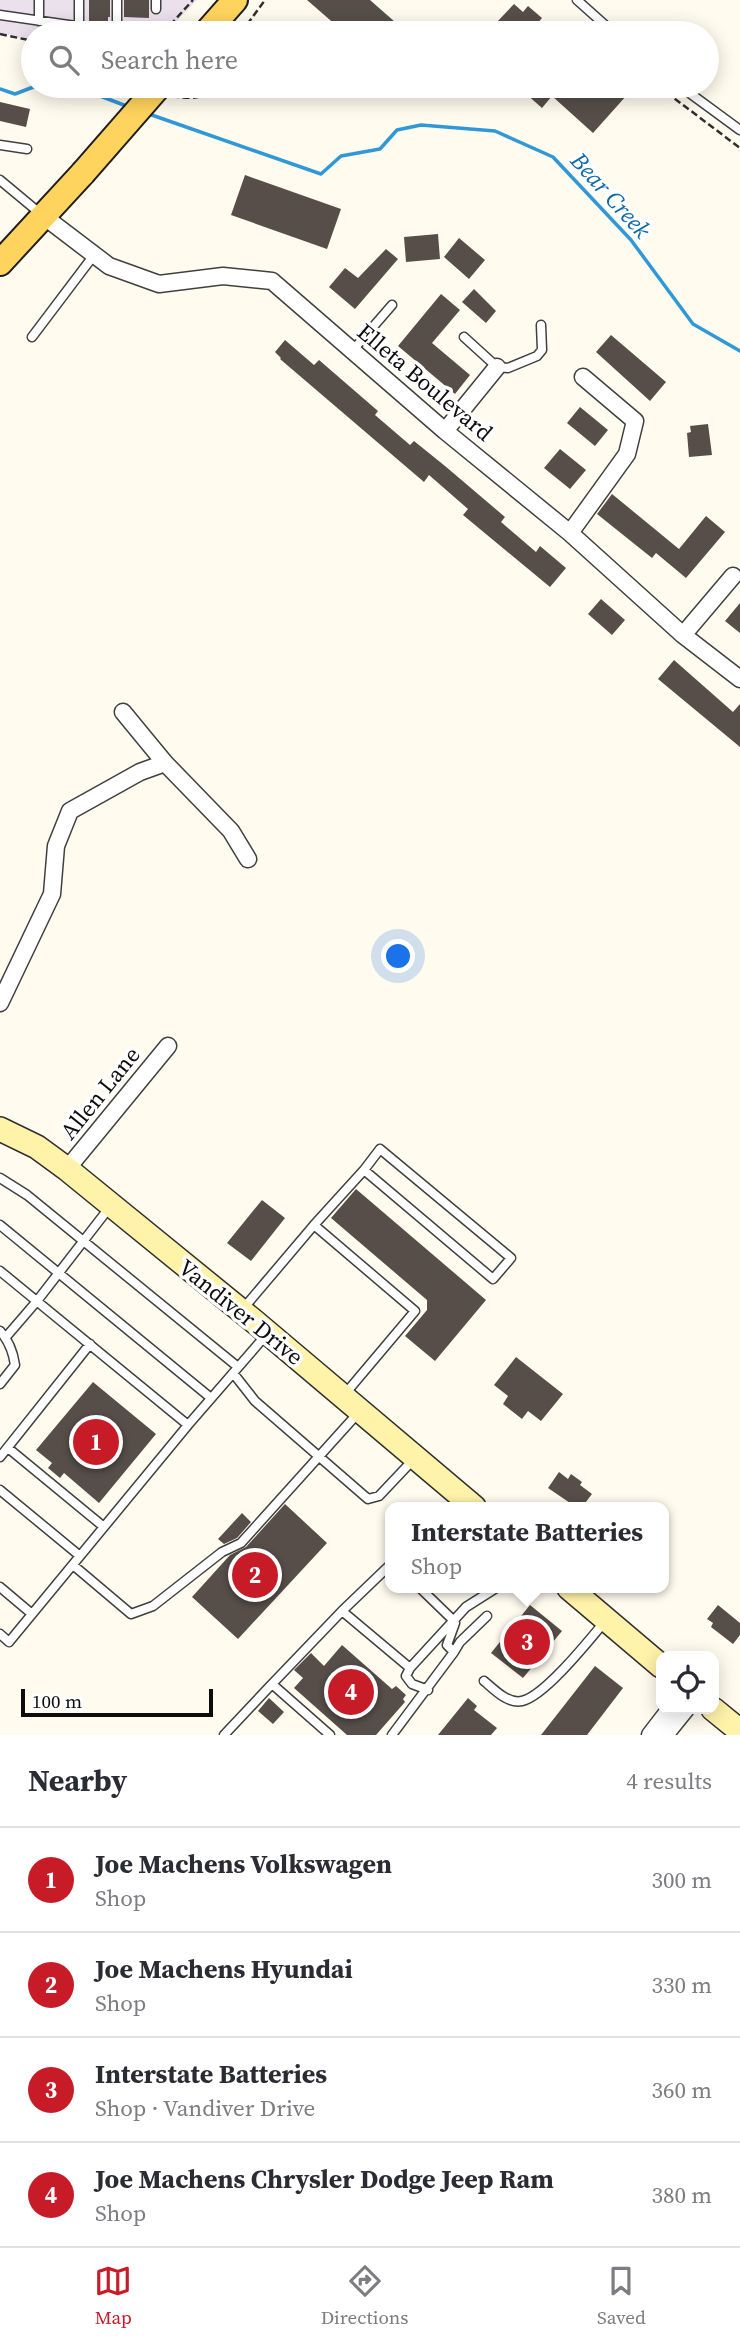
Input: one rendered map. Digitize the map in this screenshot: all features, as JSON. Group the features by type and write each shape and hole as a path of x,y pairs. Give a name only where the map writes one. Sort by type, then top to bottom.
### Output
{"main road":[{"path":"216,21 235,0"},
{"path":"0,262 153,98"},
{"name":"Vandiver Drive","path":"0,1129 37,1147 67,1169 268,1333 468,1502"},
{"path":"575,1593 656,1662"},
{"path":"719,1714 740,1731"}],"street":[{"name":"Elleta Boulevard","path":"42,215 109,266 159,284 223,276 272,281 570,533 683,635 740,679"},
{"path":"446,430 497,367"},
{"path":"570,533 627,454 635,421 583,377"},
{"path":"683,635 733,576"},
{"path":"123,712 165,763 232,831 248,859"},
{"path":"0,1003 52,894 56,846 71,811 140,772 165,763"},
{"name":"Allen Lane","path":"67,1169 168,1046"},
{"path":"650,1735 666,1714"},
{"path":"673,1732 683,1714"}],"lane":[{"path":"0,15 38,21 39,0"},
{"path":"79,0 79,21"},
{"path":"117,0 117,21"},
{"path":"577,0 601,21"},
{"path":"696,98 740,130"},
{"path":"0,145 27,149"},
{"path":"0,180 42,215"},
{"path":"32,337 94,255"},
{"path":"353,351 392,305"},
{"path":"464,337 497,367 508,368 537,356 542,350 541,324"},
{"path":"241,1311 380,1149 511,1258 493,1279 364,1170"},
{"path":"0,1178 27,1195 236,1370 255,1401 368,1499 379,1496 415,1458"},
{"path":"0,1384 15,1365 13,1352 3,1334 37,1301 111,1206"},
{"path":"0,1225 211,1398"},
{"path":"72,1565 131,1614 153,1606 222,1552 241,1543 319,1456 415,1311 314,1226"},
{"path":"0,1270 188,1425"},
{"path":"0,1634 9,1642 188,1425 268,1333"},
{"path":"0,1457 90,1344"},
{"path":"8,1448 104,1527"},
{"path":"0,1490 80,1556"},
{"path":"224,1735 385,1569"},
{"path":"0,1587 32,1614"},
{"path":"425,1593 453,1620 447,1645 454,1652"},
{"path":"428,1690 412,1684 406,1676 410,1668 466,1607 488,1593"},
{"path":"342,1611 410,1668"},
{"path":"392,1735 428,1690 460,1642 487,1616"},
{"path":"484,1681 507,1699 521,1701 535,1694 587,1643 607,1619"},
{"path":"272,1684 330,1735"}],"path":[{"path":"174,21 193,0"},
{"path":"250,21 265,0"},
{"path":"0,34 21,38"},
{"path":"674,98 740,148"}],"shaded area":[{"path":"0,0 197,0 177,21 21,21 21,38 0,33"}],"building":[{"path":"89,0 110,0 108,21 89,21"},
{"path":"124,0 149,0 149,18 124,17"},
{"path":"307,0 370,0 394,21 331,21"},
{"path":"514,4 523,12 528,6 542,18 540,21 498,21"},
{"path":"531,98 550,98 542,108"},
{"path":"554,98 624,98 593,133"},
{"path":"0,102 30,109 26,127 0,121"},
{"path":"245,175 341,209 327,249 231,215"},
{"path":"438,234 440,259 406,262 404,237"},
{"path":"459,238 485,260 469,279 444,257"},
{"path":"386,249 398,259 355,309 329,287 345,268 358,278"},
{"path":"474,289 496,311 486,323 462,302"},
{"path":"441,294 460,310 432,343 470,375 455,394 398,346"},
{"path":"611,335 666,382 650,401 596,352"},
{"path":"285,340 314,365 319,360 378,411 375,415 410,445 414,441 445,466 505,517 501,522 536,552 540,546 566,568 550,587 463,515 468,509 429,475 424,482 280,359 275,352"},
{"path":"580,407 608,430 595,446 567,423"},
{"path":"708,424 712,455 689,457 687,433 691,432 690,426"},
{"path":"560,449 586,470 570,489 544,468"},
{"path":"612,494 679,549 706,516 725,532 686,578 656,553 652,558 597,514"},
{"path":"601,599 625,620 612,635 588,614"},
{"path":"740,603 740,633 725,621"},
{"path":"674,660 733,712 740,704 740,747 658,679"},
{"path":"356,1189 486,1300 435,1361 405,1336 427,1310 427,1300 331,1218"},
{"path":"262,1200 285,1218 251,1261 227,1243"},
{"path":"516,1357 563,1394 541,1421 528,1411 522,1419 503,1404 508,1396 494,1385"},
{"path":"93,1382 156,1434 99,1503 64,1473 60,1478 48,1468 52,1463 36,1450"},
{"path":"559,1472 568,1479 571,1474 592,1494 586,1502 569,1502 548,1488"},
{"path":"285,1504 327,1543 238,1639 192,1597 230,1555 246,1547"},
{"path":"242,1513 251,1522 237,1538 224,1544 218,1539"},
{"path":"530,1605 562,1631 523,1678 491,1653"},
{"path":"718,1605 740,1623 740,1635 733,1644 711,1627 713,1623 707,1619"},
{"path":"342,1645 392,1689 396,1686 406,1695 403,1699 405,1702 376,1735 347,1735 294,1688 303,1678 294,1670 311,1653 324,1666"},
{"path":"595,1666 623,1688 587,1735 541,1735"},
{"path":"269,1698 284,1712 273,1724 258,1711"},
{"path":"468,1698 477,1706 474,1710 497,1728 491,1735 438,1735"}],"waterway":[{"name":"Bear Creek","path":"0,89 15,94 21,92"},
{"name":"Bear Creek","path":"105,98 129,107"},
{"name":"Bear Creek","path":"146,113 321,174 341,156 380,149 397,130 421,125 495,131 553,157 631,240 693,324 740,351"}],"place":[{"name":"Joe Machens Volkswagen","path":"96,1442"},
{"name":"Joe Machens Hyundai","path":"255,1575"},
{"name":"Interstate Batteries","path":"527,1642"},
{"name":"Joe Machens Chrysler Dodge Jeep Ram","path":"351,1692"}]}
